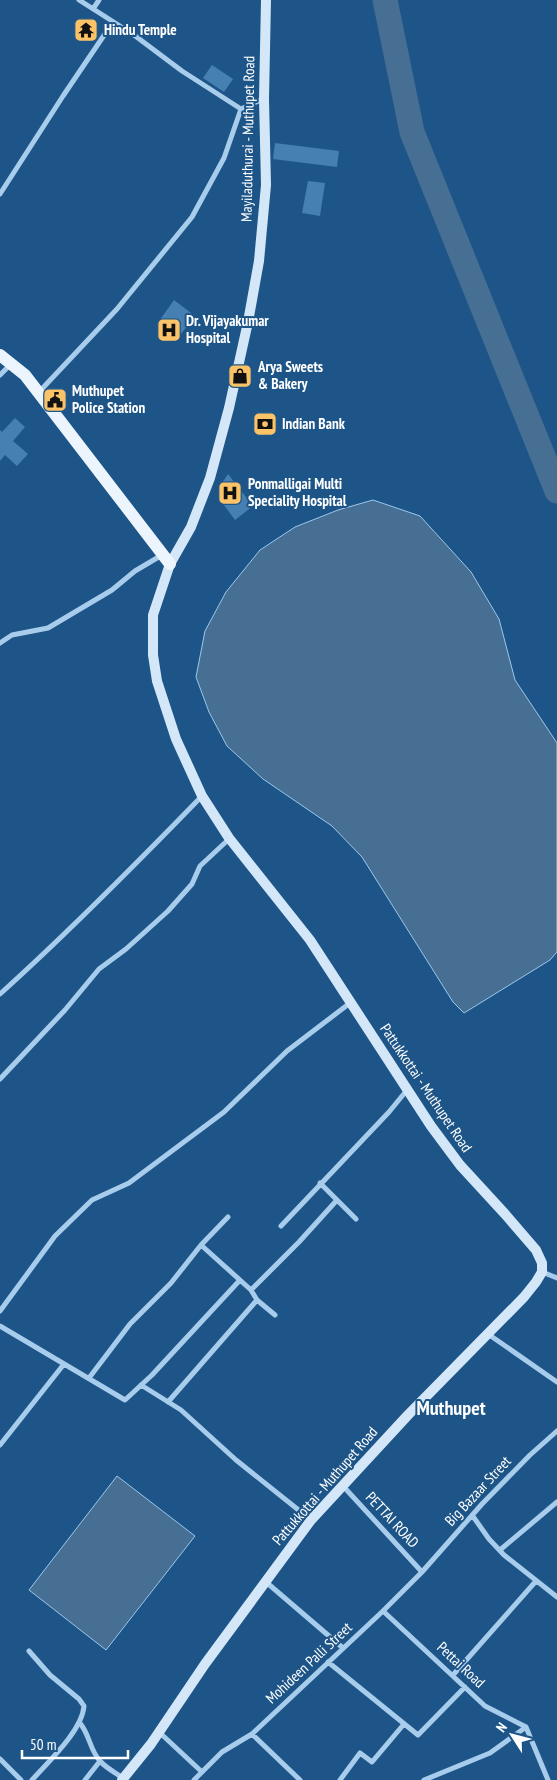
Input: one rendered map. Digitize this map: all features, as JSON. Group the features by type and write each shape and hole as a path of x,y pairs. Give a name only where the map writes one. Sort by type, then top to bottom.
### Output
{"main road":[{"name":"Mayiladuthurai - Muthupet Road","path":"166,559 191,527 210,478 229,408 259,261 266,186 264,99 266,0"},
{"path":"0,355 25,375 39,392 166,559"},
{"name":"Pattukkottai - Muthupet Road","path":"123,1779 159,1732 205,1664 311,1520 408,1415 524,1297 542,1272 542,1263 536,1250 506,1214 460,1165 431,1126 310,940 230,838 202,796 176,739 157,681 152,655 153,615 166,559"}],"street":[{"path":"79,0 114,22 182,71 241,108"},
{"path":"93,9 99,0"},
{"path":"0,194 63,96 114,22"},
{"path":"39,392 117,309 192,217 224,158 241,108 264,99"},
{"path":"0,375 12,364"},
{"path":"0,643 12,636 48,628 112,590 135,571 166,559"},
{"path":"0,994 124,877 202,796"},
{"path":"0,1079 65,1010 99,969 168,911 192,884 200,866 230,838"},
{"path":"0,1311 55,1236 92,1200 129,1183 224,1112 287,1051 350,1003"},
{"path":"281,1226 389,1112 407,1090"},
{"path":"320,1184 356,1219"},
{"path":"251,1290 337,1200"},
{"path":"89,1378 130,1324 171,1283 200,1245 228,1218"},
{"path":"200,1245 251,1290 257,1300 275,1315"},
{"path":"542,1272 557,1278"},
{"path":"0,1326 125,1400 240,1280"},
{"path":"168,1402 257,1300"},
{"path":"488,1334 557,1382"},
{"path":"0,1445 64,1364"},
{"path":"141,1385 180,1410 236,1460 311,1520"},
{"name":"Big Bazaar Street","path":"422,1572 472,1515 530,1455 557,1431"},
{"name":"PETTAI ROAD","path":"343,1486 422,1572"},
{"path":"500,1550 557,1502"},
{"path":"472,1515 489,1539 500,1550 536,1582 557,1597"},
{"path":"383,1610 422,1572"},
{"path":"265,1581 343,1648"},
{"path":"453,1675 536,1582"},
{"name":"Mohideen Palli Street","path":"194,1780 222,1752 252,1734 383,1610"},
{"name":"Pettai Road","path":"383,1610 485,1706 526,1727"},
{"path":"29,1651 50,1675 84,1706 79,1722 65,1742 32,1780"},
{"path":"328,1662 418,1735 465,1687"},
{"path":"79,1722 86,1730 91,1746 100,1761 123,1779"},
{"path":"340,1780 360,1753 372,1762 404,1724"},
{"path":"424,1780 490,1754 526,1727 548,1780"},
{"path":"159,1732 202,1772"},
{"path":"252,1734 300,1780"},
{"path":"0,1758 21,1780"},
{"path":"85,1780 100,1761"}],"water":[{"path":"373,500 420,516 471,572 499,619 515,680 557,743 557,952 550,960 464,1013 453,1002 362,857 332,826 263,779 227,746 209,712 196,677 205,631 226,592 260,550 295,527 338,510"},
{"path":"117,1476 195,1536 106,1650 29,1590"}],"building":[{"path":"212,65 233,79 224,92 203,78"},
{"path":"275,143 339,151 337,167 273,159"},
{"path":"308,181 325,183 320,216 302,213"},
{"path":"174,300 195,316 177,339 157,324"},
{"path":"15,418 25,427 13,441 28,454 17,466 5,455 0,461 0,430 2,432"},
{"path":"228,474 253,506 235,520 218,497 218,489"}],"waterway":[{"path":"385,0 412,132 557,491"}],"place":[{"name":"Hindu Temple","path":"86,30"},
{"name":"Dr. Vijayakumar Hospital","path":"169,330"},
{"name":"Arya Sweets & Bakery","path":"240,376"},
{"name":"Muthupet Police Station","path":"55,400"},
{"name":"Indian Bank","path":"265,424"},
{"name":"Ponmalligai Multi Speciality Hospital","path":"230,493"}],"district":[{"name":"Muthupet","path":"451,1408"}]}
